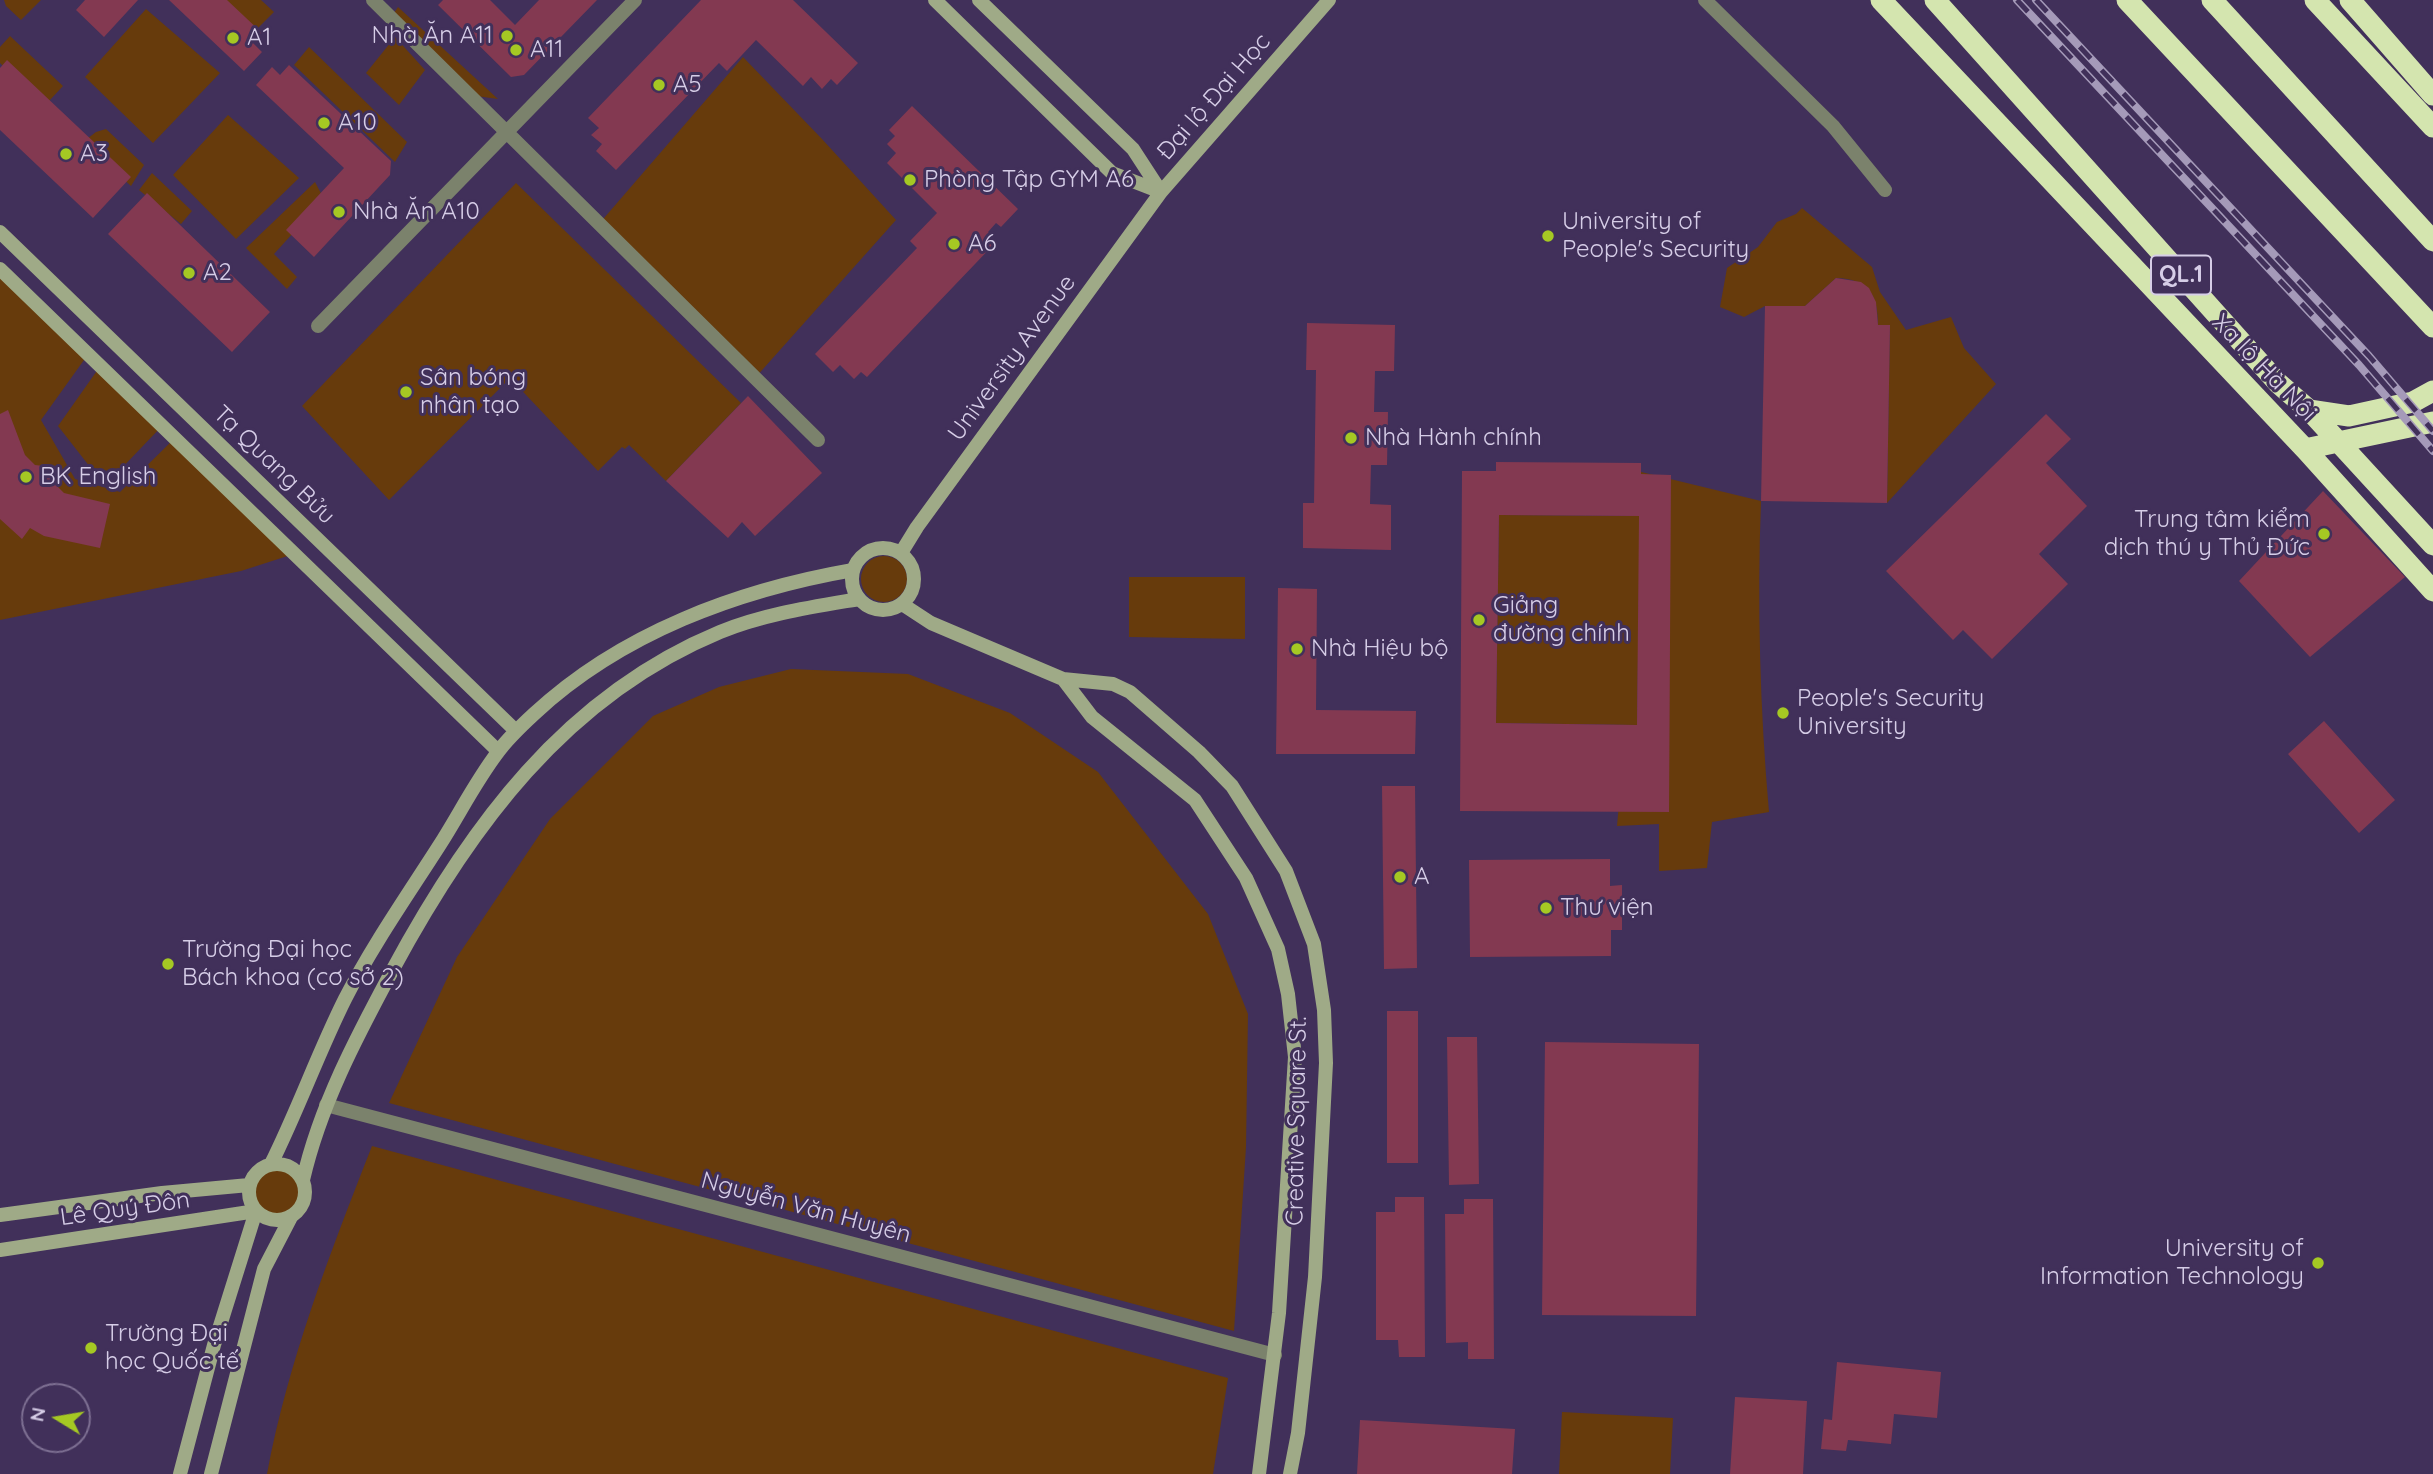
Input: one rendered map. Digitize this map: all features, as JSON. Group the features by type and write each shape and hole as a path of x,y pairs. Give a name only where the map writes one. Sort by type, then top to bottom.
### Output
{"highway":[{"name":"Xa lộ Hà Nội","path":"1881,0 2305,449 2433,591"},
{"name":"Xa lộ Hà Nội","path":"1935,0 2278,383 2309,410 2433,545"},
{"path":"2127,0 2433,327"},
{"path":"2212,0 2433,241"},
{"path":"2315,0 2433,127"},
{"path":"2350,0 2433,95"},
{"path":"2309,410 2350,416 2413,402 2433,391"},
{"path":"2305,449 2433,422"}],"street":[{"path":"373,0 818,440"},
{"path":"318,326 635,0"},
{"path":"935,0 1112,173 1161,192"},
{"path":"979,0 1133,149 1161,192"},
{"name":"Đại lộ Đại Học","path":"1161,192 1329,0"},
{"path":"1705,0 1833,126 1885,190"},
{"name":"University Avenue","path":"901,553 917,527 1161,192"},
{"name":"Tạ Quang Bửu","path":"0,232 516,731"},
{"name":"Tạ Quang Bửu","path":"0,269 498,751"},
{"path":"125,390 143,370"},
{"path":"882,548 901,553 913,569 914,588 902,604 884,611 874,610 859,599 854,590 853,570 858,561 873,550 882,548"},
{"path":"271,1164 351,988 466,798 498,751 516,731 580,675 667,625 756,594 853,570"},
{"path":"211,1474 264,1269 291,1217 304,1201 303,1180 326,1105 361,1028 409,940 484,823 538,757 586,713 656,663 720,632 758,620 859,599"},
{"name":"Creative Square St.","path":"902,604 932,623 1063,679 1113,684 1130,692 1199,752 1232,786 1286,871 1314,944 1324,1010 1326,1063 1315,1277 1298,1433 1290,1474"},
{"name":"Creative Square St.","path":"1063,679 1092,717 1195,800 1246,878 1278,949 1288,994 1295,1057 1279,1313 1259,1474"},
{"name":"Nguyễn Văn Huyên","path":"326,1105 1275,1355"},
{"path":"291,1217 273,1220 256,1211 249,1194 249,1185 258,1170 271,1164 286,1164 303,1180"},
{"name":"Lê Quý Đôn","path":"0,1215 162,1193 249,1185"},
{"path":"180,1474 214,1345 256,1211"},
{"name":"Lê Quý Đôn","path":"0,1250 256,1211"}],"shaded area":[{"path":"4,0 41,0 21,20 6,6"},
{"path":"223,0 261,0 274,12 256,30"},
{"path":"398,7 498,99 476,96 392,16"},
{"path":"146,9 220,73 153,143 85,77"},
{"path":"10,36 63,86 49,101 36,99 0,63 0,47"},
{"path":"395,37 425,70 399,105 366,73"},
{"path":"309,47 407,142 395,162 294,65"},
{"path":"743,57 896,220 755,378 598,225"},
{"path":"228,115 299,178 236,239 173,175"},
{"path":"106,129 144,165 131,186 83,142 96,132"},
{"path":"152,173 192,211 181,224 139,190"},
{"path":"315,182 324,199 274,254 297,277 287,289 246,248"},
{"path":"516,183 741,403 666,481 629,445 625,449 622,447 598,471 510,378 389,500 302,406"},
{"path":"1802,208 1872,267 1880,292 1906,330 1951,317 1964,348 1996,384 1887,503 1890,325 1878,325 1876,305 1869,290 1856,281 1836,278 1805,306 1765,306 1744,317 1720,307 1727,268 1758,247 1777,222 1796,214"},
{"path":"0,265 89,353 41,420 75,479 120,492 178,435 300,552 241,571 0,620"},
{"path":"101,365 163,425 117,473 90,467 58,426"},
{"path":"1629,469 1761,501 1760,656 1769,812 1712,822 1707,868 1659,871 1659,824 1617,826 1621,781 1656,787 1639,585 1637,725 1496,723 1499,515 1633,516"},
{"path":"884,556 900,563 907,579 900,595 884,602 868,595 861,579 868,563"},
{"path":"1129,577 1245,577 1245,639 1129,637"},
{"path":"791,669 908,674 1010,713 1098,772 1208,914 1248,1014 1246,1147 1234,1331 389,1103 457,957 550,819 653,716 719,687"},
{"path":"372,1146 1228,1378 1213,1474 267,1474 298,1349"},
{"path":"277,1168 293,1175 300,1191 293,1207 277,1214 261,1207 254,1191 261,1175"},
{"path":"1562,1412 1673,1418 1670,1474 1559,1474"}],"building":[{"path":"85,0 138,0 104,37 76,10"},
{"name":"A1","path":"169,0 227,0 262,33 253,43 262,52 244,71"},
{"name":"A11","path":"443,0 490,0 515,25 539,0 597,0 524,75 511,77 438,5"},
{"name":"A5","path":"701,0 793,0 858,63 837,85 831,79 822,89 811,77 803,86 756,40 727,71 719,63 616,170 596,151 602,144 591,135 599,128 588,118"},
{"name":"A3","path":"7,60 131,177 93,218 0,130 0,68"},
{"name":"A10","path":"289,65 391,161 390,175 314,257 286,230 344,168 256,85 272,67 280,75"},
{"name":"A6","path":"912,106 1018,209 1001,227 996,223 988,232 997,241 867,377 861,372 854,379 840,365 833,372 815,354 917,248 910,241 937,213 887,163 896,153 887,144 895,136 889,130"},
{"name":"A2","path":"147,193 270,312 232,352 108,234"},
{"path":"1836,278 1861,282 1869,288 1876,302 1878,325 1890,325 1887,503 1761,501 1765,306 1805,306"},
{"name":"Nhà Hành chính","path":"1307,323 1395,325 1394,371 1375,371 1374,412 1388,412 1387,465 1371,465 1370,504 1391,505 1391,550 1303,548 1303,503 1314,503 1316,370 1306,370"},
{"path":"748,396 822,473 755,536 742,522 728,538 666,481"},
{"name":"BK English","path":"8,410 25,455 35,465 44,466 50,471 54,483 64,493 110,504 100,548 44,536 30,528 22,539 0,519 0,414"},
{"path":"2046,414 2071,439 2046,463 2087,506 2039,554 2068,584 1992,659 1963,630 1953,640 1886,571"},
{"name":"Giảng đường chính","path":"1496,462 1641,463 1641,474 1671,475 1669,812 1460,811 1462,471 1496,471","holes":["1499,515 1639,516 1637,725 1496,723"]},
{"name":"Trung tâm kiểm dịch thú y Thủ Đức","path":"2323,491 2405,577 2310,657 2239,581"},
{"name":"Nhà Hiệu bộ","path":"1278,588 1317,589 1316,710 1416,711 1415,754 1276,754"},
{"path":"2324,721 2395,800 2359,833 2288,754"},
{"name":"A","path":"1382,786 1415,786 1417,968 1384,969"},
{"name":"Thư viện","path":"1610,859 1610,886 1622,885 1622,930 1611,930 1611,956 1470,957 1469,860"},
{"path":"1387,1011 1418,1011 1418,1163 1387,1163"},
{"path":"1447,1037 1477,1037 1479,1184 1449,1185"},
{"path":"1545,1042 1699,1044 1696,1316 1542,1315"},
{"path":"1395,1197 1424,1197 1425,1357 1399,1357 1398,1340 1376,1340 1376,1212 1395,1212"},
{"path":"1464,1199 1493,1199 1494,1359 1468,1359 1468,1342 1446,1343 1445,1214 1464,1214"},
{"path":"1837,1362 1941,1372 1937,1418 1894,1414 1891,1444 1848,1440 1846,1451 1821,1449 1824,1419 1832,1420"},
{"path":"1735,1397 1807,1401 1803,1474 1730,1474"},
{"path":"1360,1420 1515,1429 1512,1474 1357,1474"}],"railway":[{"path":"2017,0 2359,365 2433,451"},
{"path":"2036,0 2369,356 2433,431"}],"place":[{"name":"Nhà Ăn A11","path":"507,36"},
{"name":"A1","path":"233,38"},
{"name":"A11","path":"516,50"},
{"name":"A5","path":"659,85"},
{"name":"A10","path":"324,123"},
{"name":"A3","path":"66,154"},
{"name":"Phòng Tập GYM A6","path":"910,180"},
{"name":"Nhà Ăn A10","path":"339,212"},
{"name":"University of People's Security","path":"1548,236"},
{"name":"A6","path":"954,244"},
{"name":"A2","path":"189,273"},
{"name":"Sân bóng nhân tạo","path":"406,392"},
{"name":"Nhà Hành chính","path":"1351,438"},
{"name":"BK English","path":"26,477"},
{"name":"Trung tâm kiểm dịch thú y Thủ Đức","path":"2324,534"},
{"name":"Giảng đường chính","path":"1479,620"},
{"name":"Nhà Hiệu bộ","path":"1297,649"},
{"name":"People's Security University","path":"1783,713"},
{"name":"A","path":"1400,877"},
{"name":"Thư viện","path":"1546,908"},
{"name":"Trường Đại học Bách khoa (cơ sở 2)","path":"168,964"},
{"name":"University of Information Technology","path":"2318,1263"},
{"name":"Trường Đại học Quốc tế","path":"91,1348"}]}
